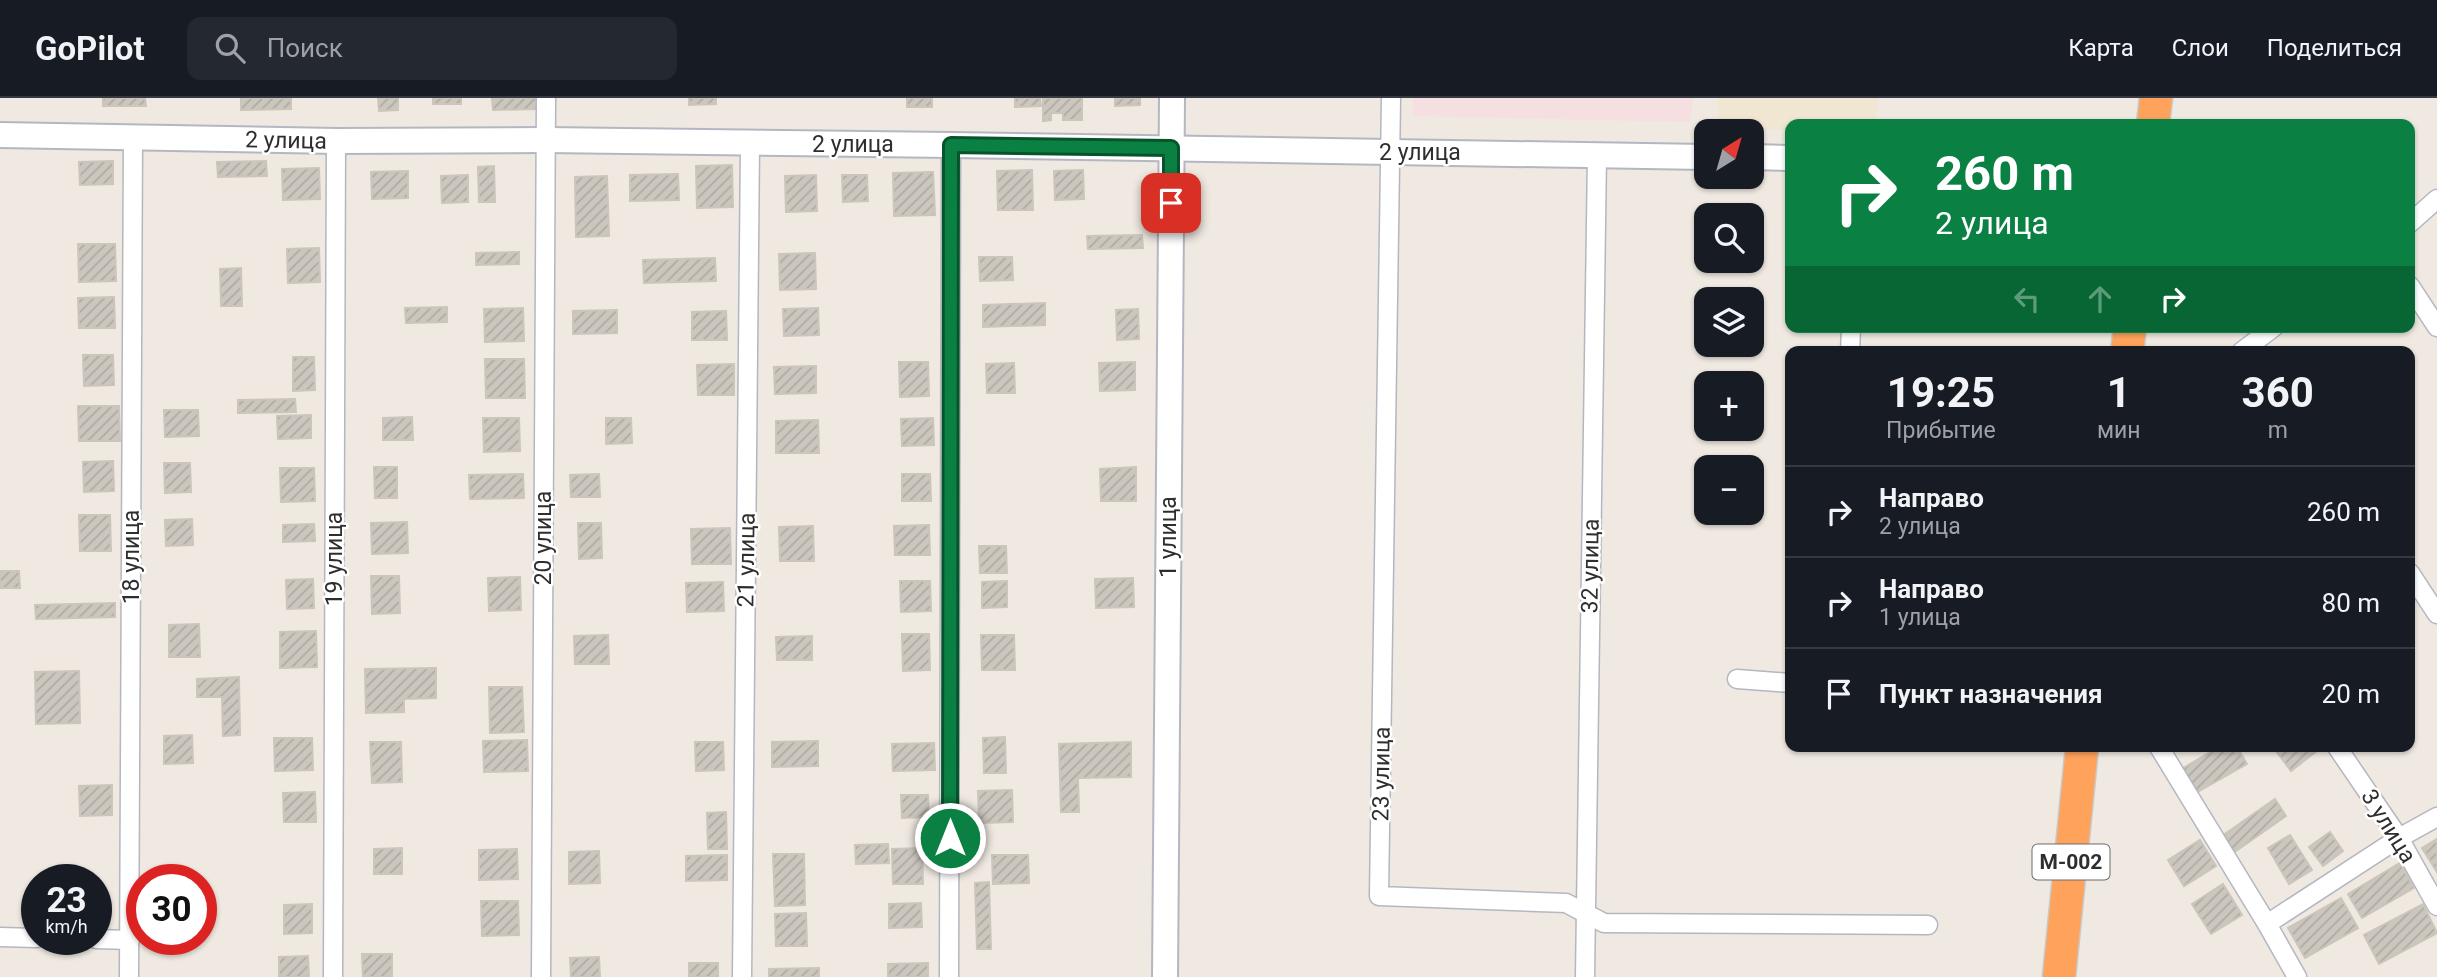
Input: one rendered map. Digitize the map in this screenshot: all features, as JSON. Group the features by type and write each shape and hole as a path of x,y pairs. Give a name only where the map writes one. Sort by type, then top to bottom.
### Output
{"highway":[{"path":"2154,119 2156,98"},
{"name":"M-002","path":"2059,977 2082,752"}],"street":[{"name":"20 улица","path":"541,977 546,98"},
{"name":"1 улица","path":"1165,977 1172,98"},
{"name":"23 улица","path":"1391,98 1379,896 1566,903 1604,923 1928,925"},
{"name":"2 улица","path":"0,135 336,141 546,140 951,145 1694,157"},
{"name":"18 улица","path":"130,864 133,137"},
{"name":"19 улица","path":"333,977 336,141"},
{"name":"21 улица","path":"742,977 750,144"},
{"path":"949,977 951,145"},
{"name":"32 улица","path":"1585,977 1597,155"},
{"path":"1764,158 1785,158"},
{"path":"2415,219 2437,199"},
{"path":"2415,294 2437,327"},
{"path":"2255,346 2268,333"},
{"path":"2415,581 2437,614"},
{"path":"1737,679 1785,683"},
{"path":"2162,752 2297,977"},
{"name":"3 улица","path":"2340,752 2399,838 2437,906"},
{"path":"2267,923 2399,838 2437,817"},
{"path":"0,937 21,938"},
{"name":"18 улица","path":"129,977 130,955"}],"shaded area":[{"path":"1413,98 1693,98 1690,122 1413,116"},
{"path":"1719,98 1879,98 1876,119 1785,119 1785,130 1764,129 1764,119 1717,119"}],"building":[{"path":"103,98 145,98 146,106 103,106"},
{"path":"241,98 291,98 291,109 241,110"},
{"path":"378,98 398,98 398,110 379,111"},
{"path":"433,98 461,98 461,104 433,104"},
{"path":"492,98 537,98 537,109 493,110"},
{"path":"689,98 716,98 716,104 689,105"},
{"path":"907,98 932,98 932,107 907,107"},
{"path":"1015,98 1040,98 1041,106 1015,107"},
{"path":"1043,98 1082,98 1082,120 1063,120 1063,113 1051,113 1051,120 1043,121"},
{"path":"1115,98 1140,98 1140,105 1115,106"},
{"path":"113,161 113,184 80,185 79,162"},
{"path":"266,161 267,176 218,177 217,162"},
{"path":"732,165 733,207 697,208 696,166"},
{"path":"494,166 495,202 479,202 478,167"},
{"path":"319,168 320,199 283,200 282,169"},
{"path":"1032,170 1033,210 998,210 997,171"},
{"path":"1083,170 1084,199 1055,200 1054,171"},
{"path":"408,171 408,198 372,199 371,172"},
{"path":"933,172 935,215 894,216 893,173"},
{"path":"678,174 679,200 630,201 630,175"},
{"path":"468,175 468,202 442,203 441,176"},
{"path":"816,175 817,211 786,212 785,176"},
{"path":"842,175 867,175 868,201 843,202"},
{"path":"607,176 609,236 576,237 575,177"},
{"path":"1142,235 1143,248 1088,249 1087,236"},
{"path":"78,244 115,244 116,281 79,282"},
{"path":"319,248 320,282 288,283 287,249"},
{"path":"519,252 519,264 476,265 476,253"},
{"path":"815,253 816,289 780,290 779,254"},
{"path":"979,257 1012,257 1013,280 980,281"},
{"path":"715,258 716,281 644,283 643,260"},
{"path":"241,268 242,306 221,306 220,269"},
{"path":"114,297 115,328 79,328 78,298"},
{"path":"1045,303 1045,325 983,327 983,305"},
{"path":"447,307 447,322 406,323 405,308"},
{"path":"523,308 524,341 485,342 484,309"},
{"path":"818,308 819,335 784,336 783,309"},
{"path":"1138,309 1139,339 1117,340 1116,310"},
{"path":"617,310 617,333 573,334 573,311"},
{"path":"726,311 727,340 692,340 692,312"},
{"path":"83,355 113,355 114,385 84,386"},
{"path":"293,357 314,357 315,390 293,391"},
{"path":"485,359 524,359 525,398 486,398"},
{"path":"899,362 928,362 929,396 900,397"},
{"path":"1135,362 1135,390 1100,391 1099,363"},
{"path":"1014,363 1015,393 987,393 986,364"},
{"path":"734,364 734,395 698,395 697,365"},
{"path":"816,366 816,393 775,394 774,367"},
{"path":"295,399 296,412 238,413 238,400"},
{"path":"78,406 119,406 120,441 79,441"},
{"path":"164,410 198,410 199,436 165,437"},
{"path":"311,415 311,438 278,439 277,416"},
{"path":"412,417 413,440 383,440 383,418"},
{"path":"483,418 519,418 520,451 484,452"},
{"path":"606,418 631,418 632,443 606,444"},
{"path":"933,418 934,445 902,446 901,419"},
{"path":"818,420 819,453 776,453 776,421"},
{"path":"113,461 114,491 84,492 83,462"},
{"path":"164,463 190,463 191,492 165,493"},
{"path":"374,467 397,467 397,498 375,498"},
{"path":"1136,467 1136,501 1101,501 1100,469"},
{"path":"280,468 314,468 315,501 281,502"},
{"path":"523,474 524,498 470,499 469,475"},
{"path":"599,474 600,497 571,497 570,475"},
{"path":"902,474 930,474 931,501 902,501"},
{"path":"79,515 110,515 111,551 80,551"},
{"path":"192,519 193,545 166,546 165,520"},
{"path":"407,522 408,553 372,554 371,523"},
{"path":"578,523 601,523 602,558 579,559"},
{"path":"314,524 315,541 283,542 283,525"},
{"path":"929,525 930,555 895,555 894,526"},
{"path":"813,526 814,561 780,561 779,527"},
{"path":"730,528 731,564 692,564 691,529"},
{"path":"979,546 1006,546 1007,573 980,573"},
{"path":"0,571 19,571 20,588 0,588"},
{"path":"371,576 399,576 400,613 372,614"},
{"path":"520,577 521,610 489,611 488,578"},
{"path":"1133,578 1134,607 1096,608 1095,579"},
{"path":"313,579 314,608 287,609 286,580"},
{"path":"900,581 930,581 931,611 901,612"},
{"path":"1007,581 1007,607 982,608 982,582"},
{"path":"723,582 724,611 687,612 686,583"},
{"path":"115,603 115,617 36,619 35,605"},
{"path":"199,624 200,657 169,657 169,625"},
{"path":"316,631 317,667 280,668 280,632"},
{"path":"902,634 929,634 930,670 903,671"},
{"path":"608,635 609,664 575,664 574,636"},
{"path":"981,635 1014,635 1015,670 982,670"},
{"path":"812,636 812,660 777,660 776,637"},
{"path":"436,668 436,698 404,699 404,712 366,713 365,669"},
{"path":"79,671 80,723 36,724 35,672"},
{"path":"239,677 240,735 223,736 222,697 197,697 197,679"},
{"path":"489,687 522,687 524,732 490,733"},
{"path":"192,735 193,763 164,764 164,736"},
{"path":"1005,737 1006,773 984,773 983,738"},
{"path":"274,738 312,738 313,770 275,771"},
{"path":"527,740 528,771 484,772 483,741"},
{"path":"818,741 818,766 772,767 772,742"},
{"path":"370,742 401,742 402,782 372,783"},
{"path":"695,742 723,742 724,770 696,771"},
{"path":"1131,742 1131,777 1078,778 1079,812 1061,812 1059,744"},
{"path":"934,743 935,770 893,771 892,744"},
{"path":"2211,752 2240,752 2247,764 2194,794 2180,770"},
{"path":"2277,752 2315,752 2291,771"},
{"path":"112,785 112,815 80,816 79,786"},
{"path":"1012,790 1013,822 979,823 978,791"},
{"path":"315,792 316,822 284,822 283,793"},
{"path":"901,795 928,795 929,817 902,818"},
{"path":"2275,799 2286,816 2233,853 2222,836"},
{"path":"726,812 727,849 708,849 707,813"},
{"path":"2330,832 2343,851 2323,866 2309,847"},
{"path":"2290,835 2312,870 2289,884 2268,848"},
{"path":"2437,839 2437,872 2422,848"},
{"path":"2200,840 2216,866 2184,886 2168,860"},
{"path":"888,844 889,863 856,864 855,845"},
{"path":"402,848 402,874 374,874 374,849"},
{"path":"922,848 923,884 893,884 892,849"},
{"path":"517,849 518,879 479,880 479,850"},
{"path":"599,851 600,883 569,884 569,852"},
{"path":"773,854 804,854 805,905 775,906"},
{"path":"727,855 727,880 686,881 686,856"},
{"path":"992,855 1028,855 1029,883 993,884"},
{"path":"2400,863 2414,888 2362,918 2348,894"},
{"path":"989,882 991,949 977,949 975,883"},
{"path":"2223,884 2242,915 2211,934 2192,904"},
{"path":"2341,898 2358,928 2305,958 2288,928"},
{"path":"481,901 518,901 519,935 482,936"},
{"path":"921,903 922,927 889,928 889,904"},
{"path":"312,904 312,933 284,934 284,905"},
{"path":"2423,904 2437,933 2379,964 2364,935"},
{"path":"806,913 807,946 776,946 775,914"},
{"path":"362,954 392,954 392,977 363,977"},
{"path":"308,956 309,977 279,977 279,957"},
{"path":"599,957 600,977 571,977 570,958"},
{"path":"689,963 718,963 718,977 689,977"},
{"path":"928,963 928,977 888,977 888,964"},
{"path":"819,968 819,977 769,977 769,969"}],"route":[{"path":"950,838 951,145 1171,148 1171,203"}]}
